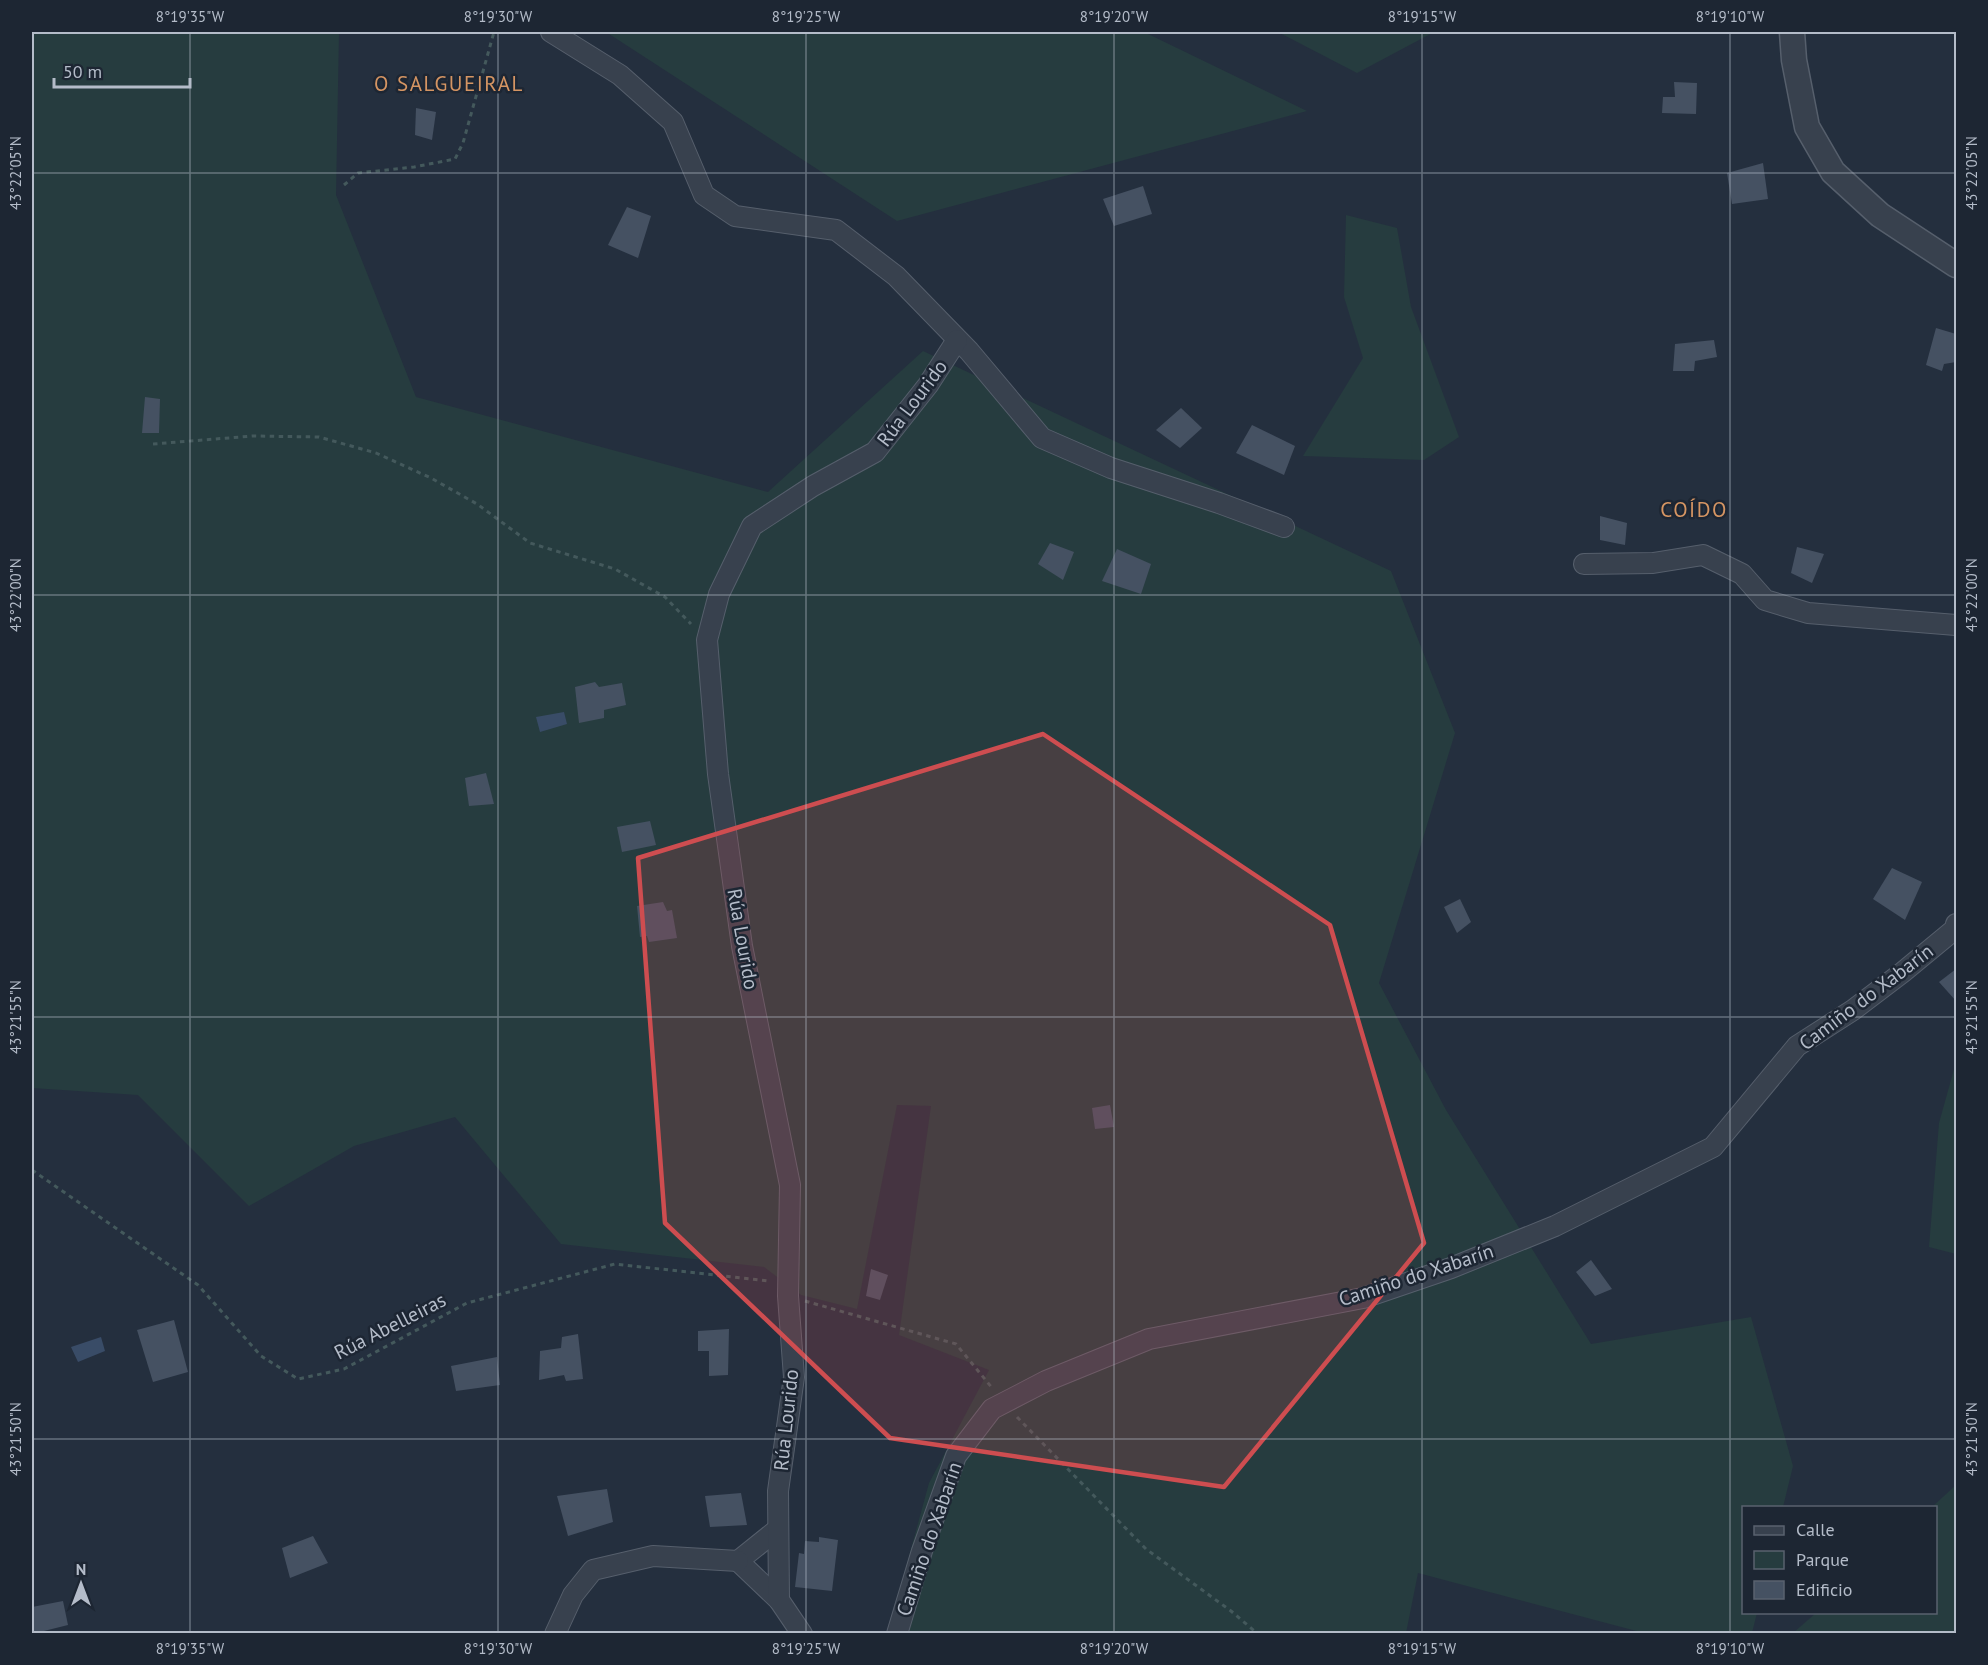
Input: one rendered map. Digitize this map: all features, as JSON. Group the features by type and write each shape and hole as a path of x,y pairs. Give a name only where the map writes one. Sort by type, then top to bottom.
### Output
{"street":[{"path":"551,32 620,75 673,122 704,195 735,216 836,230 896,276 957,340 1042,438 1112,468 1284,527"},
{"path":"1792,32 1794,60 1807,127 1833,172 1880,215 1956,265"},
{"name":"Rúa Lourido","path":"779,1600 778,1491 794,1377 788,1296 790,1185 742,946 718,774 707,640 719,594 752,526 813,486 875,452 928,385 957,340"},
{"path":"1584,564 1653,563 1703,555 1742,574 1765,600 1808,613 1956,625"},
{"name":"Camiño do Xabarín","path":"897,1634 922,1551 956,1456 992,1409 1046,1381 1149,1339 1363,1298 1451,1268 1555,1226 1713,1148 1797,1046 1853,1010 1903,972 1955,929 1956,924"},
{"path":"738,1561 778,1529"},
{"path":"555,1634 573,1595 593,1569 653,1556 738,1561 779,1600 802,1634"}],"path":[{"path":"344,185 358,173 414,167 455,159 463,143 494,32"},
{"path":"153,444 253,436 319,437 376,453 431,478 477,504 530,543 615,569 665,597 707,640"},
{"name":"Rúa Abelleiras","path":"32,1170 198,1285 261,1356 298,1379 344,1369 467,1303 615,1264 770,1281 788,1296 956,1344 1004,1402 1146,1549 1231,1611 1258,1634"}],"highlighted area":[{"path":"1043,734 1330,925 1424,1243 1224,1487 890,1438 665,1223 638,858"}],"green space":[{"path":"32,32 339,32 336,195 416,397 768,492 923,351 1391,571 1455,733 1379,983 1446,1110 1591,1344 1751,1317 1793,1466 1783,1506 1742,1506 1742,1614 1757,1614 1752,1633 1644,1633 1418,1573 1406,1633 892,1633 899,1593 929,1483 989,1370 899,1335 931,1106 897,1105 857,1309 801,1295 764,1267 561,1244 455,1117 354,1146 249,1206 138,1095 32,1088"},
{"path":"606,32 1144,32 1307,111 897,221"},
{"path":"1278,32 1434,32 1357,73"},
{"path":"1346,215 1397,228 1411,307 1459,437 1424,460 1303,456 1363,358 1344,297"},
{"path":"1956,1062 1956,1254 1929,1247 1939,1123"},
{"path":"1956,1485 1956,1633 1793,1633 1815,1614 1937,1614 1937,1506 1933,1506"}],"water":[{"path":"564,712 567,724 540,732 536,717"},
{"path":"101,1337 105,1351 78,1362 71,1347"}],"building":[{"path":"1674,82 1697,83 1696,114 1662,113 1663,97 1675,97"},
{"path":"416,108 436,112 432,140 415,135"},
{"path":"1763,163 1768,199 1732,204 1727,173"},
{"path":"1143,186 1152,214 1114,226 1103,199"},
{"path":"627,207 651,216 638,258 608,245"},
{"path":"1936,328 1956,334 1956,362 1944,364 1942,371 1926,365"},
{"path":"1714,340 1717,357 1695,361 1694,371 1673,371 1675,344"},
{"path":"145,397 160,399 159,433 142,433"},
{"path":"1181,408 1202,428 1180,448 1156,430"},
{"path":"1252,425 1295,446 1284,475 1236,453"},
{"path":"1600,516 1627,523 1625,545 1600,540"},
{"path":"1050,543 1074,552 1063,580 1038,564"},
{"path":"1797,547 1824,554 1812,583 1791,573"},
{"path":"1117,549 1151,564 1141,594 1102,581"},
{"path":"595,682 599,687 622,683 626,705 604,710 604,718 579,723 575,687"},
{"path":"486,773 494,804 469,806 465,778"},
{"path":"650,821 656,845 622,852 617,827"},
{"path":"1892,868 1922,882 1905,920 1873,899"},
{"path":"1460,899 1471,922 1457,933 1444,907"},
{"path":"663,902 667,911 672,910 677,938 649,942 647,936 640,937 637,906"},
{"path":"1956,969 1956,1001 1939,982"},
{"path":"1110,1105 1114,1127 1095,1129 1092,1108"},
{"path":"1591,1260 1612,1289 1595,1296 1576,1272"},
{"path":"871,1269 888,1275 880,1300 866,1296"},
{"path":"174,1320 188,1372 153,1382 137,1330"},
{"path":"729,1329 728,1375 709,1376 709,1351 698,1351 698,1331"},
{"path":"578,1334 583,1379 566,1381 564,1375 539,1380 540,1351 561,1348 562,1337"},
{"path":"497,1357 500,1385 456,1391 451,1366"},
{"path":"607,1489 613,1522 568,1536 557,1496"},
{"path":"741,1493 747,1525 710,1527 705,1496"},
{"path":"313,1536 328,1563 290,1578 282,1548"},
{"path":"819,1537 838,1540 832,1591 795,1587 799,1553 804,1554 805,1541 819,1542"},
{"path":"63,1601 68,1625 32,1634 32,1607"}],"district":[{"name":"O SALGUEIRAL","path":"449,83"},
{"name":"COÍDO","path":"1694,509"}]}
